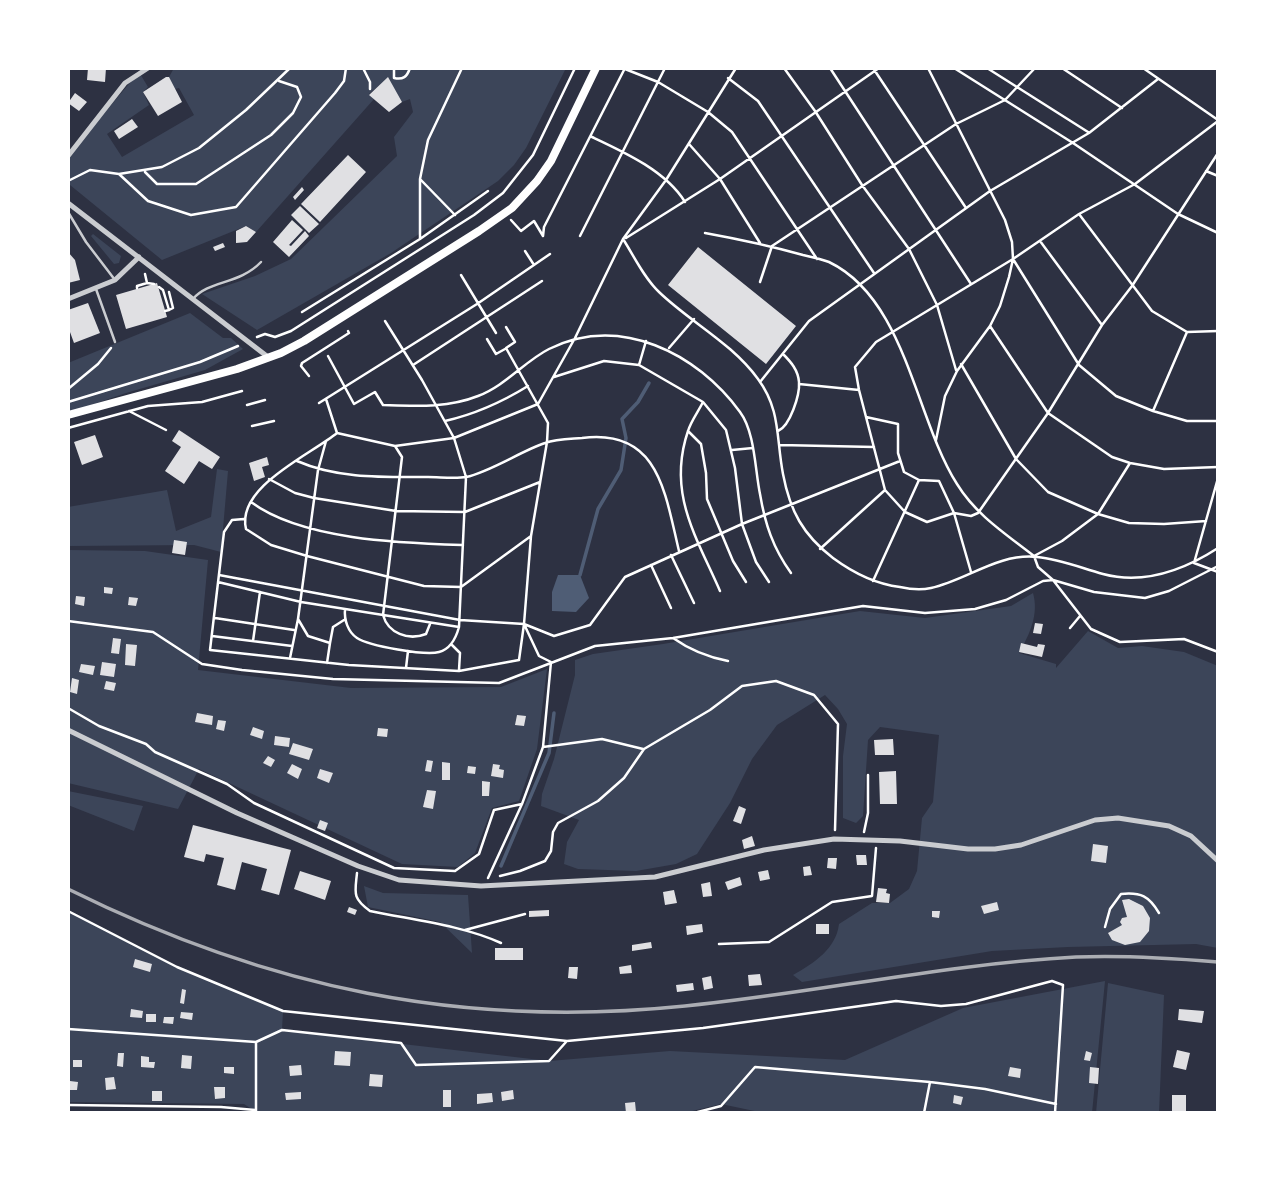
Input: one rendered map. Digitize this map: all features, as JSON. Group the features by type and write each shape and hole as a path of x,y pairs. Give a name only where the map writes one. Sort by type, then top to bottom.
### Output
{"main road":[{"path":"68,415 269,358 304,341 505,214 529,190 551,161 596,68"}],"street":[{"path":"68,156 134,71 148,68"},
{"path":"68,203 269,358"},
{"path":"68,299 115,280 139,257"},
{"path":"68,730 226,807 358,866 399,880 481,886 655,877 764,850 834,839 995,849 1021,845 1095,820 1118,818 1169,826 1191,836 1218,861"}],"lane":[{"path":"68,212 86,242 115,280"},
{"path":"193,299 198,292 207,288 245,276 261,262"},
{"path":"96,289 115,342"}],"path":[{"path":"68,181 90,170 119,174 162,167 199,148 279,81 290,68"},
{"path":"119,174 148,201 191,215 236,207 335,93 344,81 346,68"},
{"path":"363,68 370,82 370,89"},
{"path":"394,68 394,78 400,80 406,77 411,68"},
{"path":"420,239 420,179 428,140 462,68"},
{"path":"68,402 200,362 265,334 275,337 282,335 324,312 474,215 503,193 533,155 575,68"},
{"path":"580,236 665,68"},
{"path":"531,536 461,587 424,586 271,545 246,529 244,519 251,502 269,479 337,433 395,446 454,438 538,404 575,338 623,239 666,180 736,68"},
{"path":"784,68 862,185 909,249 937,305 957,371"},
{"path":"830,68 971,284"},
{"path":"623,239 720,179 879,68"},
{"path":"928,68 1009,231 1013,259 1000,306 990,326 961,364 945,396 936,440"},
{"path":"954,68 1073,143 1178,214 1218,233"},
{"path":"987,68 1088,133"},
{"path":"761,282 772,246 956,124 1005,100 1035,68"},
{"path":"1062,68 1122,108"},
{"path":"1143,68 1218,120 1135,184 1079,214 1013,259 876,342 855,368 885,490 905,512 928,522 954,513 971,516 978,513 1048,413 1102,325 1132,286 1218,153"},
{"path":"505,214 521,231 534,221 543,236 544,227 625,69 657,82 708,112 732,132 817,259"},
{"path":"874,70 966,208"},
{"path":"728,78 758,101 874,274"},
{"path":"760,382 810,321 990,191 1088,133 1158,79"},
{"path":"144,170 157,184 197,184 271,135 293,113 301,97 298,87 279,81"},
{"path":"590,136 623,152 666,180 677,189 684,202"},
{"path":"689,144 720,179 760,244"},
{"path":"1206,171 1218,176"},
{"path":"420,179 455,215"},
{"path":"302,312 420,239 488,191"},
{"path":"1079,214 1152,311 1188,332 1218,331"},
{"path":"705,233 772,246 829,262 860,284 894,331 956,484 978,513 1034,556 1067,562 1105,575 1136,579 1166,573 1194,563 1218,548"},
{"path":"623,239 657,290 748,365 775,409 782,473 791,505 804,531 820,548 848,569 873,581 899,587 930,589 998,562 1034,556 1062,541 1098,513 1130,463"},
{"path":"1040,241 1102,325"},
{"path":"525,251 534,265"},
{"path":"319,402 404,351 550,254"},
{"path":"1013,259 1079,365 1116,396 1187,421 1218,421"},
{"path":"461,275 496,333"},
{"path":"137,288 146,281 154,284"},
{"path":"413,365 542,281"},
{"path":"159,287 163,290 167,310 173,308 168,290 173,283"},
{"path":"668,349 694,319"},
{"path":"345,609 344,620 356,638 408,650 439,652 452,645 460,620 466,477 454,438 385,320"},
{"path":"990,326 1048,413 1112,457 1164,469 1218,467"},
{"path":"486,339 496,354 506,348 515,342 506,327"},
{"path":"309,376 300,366 302,363 349,333 348,331"},
{"path":"1153,411 1188,332"},
{"path":"328,356 354,404 374,393 383,405 436,406 482,395 547,350 575,338 614,336 646,341 668,349 714,380 742,415 753,448 773,546 790,573"},
{"path":"639,365 646,341"},
{"path":"68,389 98,364 115,342"},
{"path":"244,519 232,520 224,532 210,650 327,663 459,671 519,660 531,536 548,423 506,348"},
{"path":"778,431 785,428 790,419 799,384 793,365 783,354"},
{"path":"554,377 604,361 639,365 703,402 726,430 743,524 756,562 769,582"},
{"path":"961,364 1016,459 1048,492 1129,523 1206,521"},
{"path":"799,384 859,390"},
{"path":"444,421 478,412 528,386"},
{"path":"68,428 148,406 202,402 243,391"},
{"path":"326,399 337,433"},
{"path":"247,405 265,400"},
{"path":"703,402 688,431 680,475 685,513 720,591"},
{"path":"129,411 166,430"},
{"path":"866,417 898,424 898,453 904,472 919,480 939,481 954,513 971,572"},
{"path":"252,426 274,421"},
{"path":"688,431 701,444 707,499 733,561 746,582"},
{"path":"297,461 318,470 369,477 466,477 547,442 602,435 626,441 653,464 679,551"},
{"path":"290,659 318,470 326,441"},
{"path":"780,445 874,447"},
{"path":"395,446 402,457 401,477 383,615 386,625 397,634 418,637 426,634 430,622"},
{"path":"731,450 753,448"},
{"path":"219,575 460,620 524,624 554,636 590,625 625,577 743,524 900,461"},
{"path":"1194,563 1218,478"},
{"path":"269,479 295,493 314,498 396,511 465,512 540,482"},
{"path":"873,581 919,480"},
{"path":"820,548 885,490"},
{"path":"251,502 280,520 309,528 393,543 464,545"},
{"path":"671,555 694,603"},
{"path":"1034,556 1038,567 1053,580 1091,629 1120,642 1184,639 1218,652"},
{"path":"1194,563 1218,572"},
{"path":"651,565 671,608"},
{"path":"68,621 153,632 202,664 242,670 333,679 499,683 595,646 673,638 863,606 925,613 975,609 999,603 1043,581 1053,580 1094,592 1145,598 1170,592 1218,566"},
{"path":"218,582 300,602 459,627"},
{"path":"253,641 260,592"},
{"path":"408,619 409,610"},
{"path":"1070,628 1080,616"},
{"path":"214,618 294,630"},
{"path":"298,619 308,636 330,643"},
{"path":"327,663 333,626 344,620"},
{"path":"524,624 539,656 551,662"},
{"path":"212,636 292,646"},
{"path":"673,638 689,649 713,658 728,660"},
{"path":"452,645 460,653 459,671"},
{"path":"406,668 408,650"},
{"path":"481,886 490,876 522,804 543,747 551,662"},
{"path":"490,876 520,871 545,861 551,851 553,832 558,823 598,801 624,778 644,749 710,710 742,686 776,681 814,695 838,724 834,839"},
{"path":"68,708 99,726 146,744 155,752 227,784 254,803 394,868 455,871 479,854 494,810 522,804"},
{"path":"543,747 602,738 644,749"},
{"path":"863,839 868,813 868,775"},
{"path":"719,944 769,942 832,902 872,896 877,840"},
{"path":"358,866 355,895 359,903 370,911 487,937 501,943"},
{"path":"1105,927 1110,909 1121,894 1137,893 1151,899 1159,913"},
{"path":"68,911 177,967 283,1011 567,1041 703,1028 896,1001 941,1006 966,1004 1052,981 1063,985 1055,1113"},
{"path":"461,931 524,914"},
{"path":"68,1029 256,1042 282,1030 390,1041 401,1043 416,1065 549,1061 567,1041"},
{"path":"68,1105 220,1107 255,1111 256,1042"},
{"path":"694,1113 721,1106 755,1067 930,1082 985,1089 1056,1104"},
{"path":"924,1113 930,1082"}],"shaded area":[{"path":"174,68 566,68 526,148 498,181 391,253 257,330 202,294 255,276 291,259 397,156 394,137 413,112 410,99 402,102 388,78 369,94 374,99 256,232 246,226 162,260 70,185 68,156 139,72 148,87 143,92 149,105 107,134 122,157 194,115 179,88 175,89 169,77"},
{"path":"93,234 121,256 119,263 114,264 91,236"},
{"path":"190,313 223,338 231,338 243,349 205,370 68,413 68,363"},
{"path":"217,469 228,471 221,552 194,545 68,546 68,507 167,490 176,531 211,517"},
{"path":"68,550 145,551 208,560 198,670 351,688 501,687 547,669 537,749 519,801 492,808 475,853 458,867 402,864 199,769 178,809 68,783"},
{"path":"558,575 580,575 589,598 576,612 552,611 552,592"},
{"path":"1033,593 1035,609 1032,624 1019,653 1056,664 1056,668 1088,631 1118,648 1142,646 1184,652 1218,666 1218,948 1196,944 992,951 802,982 793,975 829,948 839,924 872,903 890,903 909,889 917,871 922,818 933,802 939,735 880,727 868,740 863,816 856,823 843,818 843,756 847,724 825,695 777,725 752,759 730,803 697,854 676,864 636,871 578,869 564,864 567,842 579,820 541,806 575,675 575,660 593,654 860,611 925,618 1011,606"},
{"path":"68,791 143,806 134,831 68,805"},
{"path":"364,886 383,893 468,895 472,953 440,922 368,907"},
{"path":"68,911 177,967 283,1011 282,1030 549,1061 670,1051 845,1060 963,1008 1105,981 1092,1113 764,1113 721,1104 684,1113 258,1113 244,1104 68,1102"},
{"path":"1108,983 1164,995 1159,1113 1096,1113"}],"building":[{"path":"88,68 106,68 105,82 87,80"},
{"path":"169,77 182,102 158,116 143,92"},
{"path":"388,77 402,102 389,112 369,95"},
{"path":"75,93 87,102 79,111 68,103"},
{"path":"132,119 138,127 119,139 114,131"},
{"path":"348,155 366,172 320,222 301,204"},
{"path":"302,187 304,190 295,200 293,197"},
{"path":"300,206 319,224 309,233 291,215"},
{"path":"292,220 303,230 289,245 305,231 309,236 289,257 273,242"},
{"path":"246,226 256,232 247,242 236,243 236,231"},
{"path":"223,243 225,247 215,251 213,247"},
{"path":"698,247 796,326 766,364 668,285"},
{"path":"68,252 75,260 80,280 68,283"},
{"path":"157,283 167,317 126,329 116,295"},
{"path":"88,303 100,333 74,343 70,332 68,333 68,310"},
{"path":"179,430 220,457 212,469 199,461 184,484 165,471 181,447 172,441"},
{"path":"95,435 103,457 82,465 74,442"},
{"path":"267,457 269,465 262,467 265,477 254,481 249,463"},
{"path":"174,540 187,542 185,555 172,553"},
{"path":"104,587 113,588 112,594 104,593"},
{"path":"76,596 85,597 84,606 75,604"},
{"path":"129,597 138,598 136,606 128,605"},
{"path":"1035,623 1043,624 1041,634 1033,633"},
{"path":"113,638 121,639 119,654 111,653"},
{"path":"1021,643 1037,647 1038,644 1045,645 1042,657 1019,652"},
{"path":"126,644 137,645 135,666 125,665"},
{"path":"102,662 116,664 114,677 100,675"},
{"path":"81,664 95,666 93,675 79,672"},
{"path":"72,678 79,680 77,694 70,692"},
{"path":"106,681 116,683 114,691 104,689"},
{"path":"197,713 213,716 212,725 195,722"},
{"path":"517,715 526,716 524,726 515,725"},
{"path":"218,720 226,721 224,731 216,729"},
{"path":"253,727 264,731 262,739 250,735"},
{"path":"378,728 388,729 387,737 377,736"},
{"path":"275,736 290,738 289,747 274,745"},
{"path":"893,739 894,755 875,755 874,740"},
{"path":"293,743 313,749 309,760 289,754"},
{"path":"268,756 275,760 271,767 263,763"},
{"path":"427,760 433,761 431,772 425,771"},
{"path":"442,762 450,763 450,780 442,780"},
{"path":"292,764 302,769 298,779 287,773"},
{"path":"493,764 500,765 499,769 504,770 503,778 491,776"},
{"path":"468,766 476,767 475,774 467,773"},
{"path":"320,769 333,773 329,783 317,778"},
{"path":"896,771 897,804 880,804 879,772"},
{"path":"482,781 490,782 489,796 482,796"},
{"path":"427,790 436,791 433,809 423,807"},
{"path":"739,806 746,809 741,824 733,821"},
{"path":"320,820 328,823 325,831 317,828"},
{"path":"193,825 291,850 279,895 261,890 267,869 242,862 235,890 217,885 224,858 206,854 204,862 184,857"},
{"path":"752,836 755,846 744,849 742,840"},
{"path":"1093,844 1108,846 1106,863 1091,861"},
{"path":"856,855 866,855 867,865 857,865"},
{"path":"828,858 837,858 836,869 827,868"},
{"path":"810,866 812,875 804,876 803,867"},
{"path":"768,870 770,879 760,881 758,872"},
{"path":"300,871 331,881 325,900 294,889"},
{"path":"740,877 742,885 728,890 725,882"},
{"path":"710,882 712,896 703,897 701,884"},
{"path":"878,888 887,889 886,893 890,894 889,903 876,902"},
{"path":"674,890 677,903 665,905 663,892"},
{"path":"1129,899 1143,906 1150,918 1149,931 1140,942 1125,945 1112,940 1108,933 1122,925 1122,918 1127,917 1122,900"},
{"path":"997,902 999,910 984,914 981,906"},
{"path":"349,907 357,910 355,915 347,912"},
{"path":"549,910 549,916 529,917 529,911"},
{"path":"932,911 940,911 939,918 932,917"},
{"path":"702,924 703,932 687,935 686,926"},
{"path":"816,924 829,924 829,934 816,934"},
{"path":"651,942 652,948 632,951 632,945"},
{"path":"495,948 523,948 523,960 495,960"},
{"path":"135,959 152,964 150,972 133,967"},
{"path":"631,965 632,973 620,974 619,967"},
{"path":"569,967 578,967 577,979 568,978"},
{"path":"760,974 762,985 749,986 748,975"},
{"path":"711,976 713,988 704,990 702,978"},
{"path":"693,983 694,990 677,992 676,985"},
{"path":"182,989 186,990 184,1004 180,1003"},
{"path":"131,1009 143,1011 142,1018 130,1017"},
{"path":"1179,1009 1204,1011 1202,1023 1178,1020"},
{"path":"181,1012 193,1013 192,1020 180,1018"},
{"path":"146,1014 156,1014 156,1022 146,1022"},
{"path":"164,1017 174,1017 173,1024 163,1023"},
{"path":"1177,1050 1190,1053 1186,1070 1173,1067"},
{"path":"335,1051 351,1052 350,1066 334,1065"},
{"path":"1086,1051 1092,1053 1090,1061 1084,1060"},
{"path":"118,1053 124,1053 123,1067 117,1066"},
{"path":"182,1055 192,1056 191,1069 181,1068"},
{"path":"141,1056 149,1057 149,1062 155,1062 154,1068 141,1067"},
{"path":"73,1060 82,1060 82,1067 73,1067"},
{"path":"301,1065 302,1075 290,1076 289,1066"},
{"path":"224,1067 234,1067 234,1074 224,1073"},
{"path":"1010,1067 1021,1069 1020,1078 1008,1076"},
{"path":"1090,1067 1099,1068 1098,1084 1089,1083"},
{"path":"370,1074 383,1075 382,1087 369,1086"},
{"path":"114,1077 116,1089 106,1090 105,1078"},
{"path":"70,1081 78,1082 77,1090 70,1090"},
{"path":"214,1087 225,1087 225,1098 215,1099"},
{"path":"443,1090 451,1090 451,1107 443,1107"},
{"path":"513,1090 514,1099 502,1101 501,1092"},
{"path":"152,1091 162,1091 162,1101 152,1101"},
{"path":"301,1092 301,1099 286,1100 285,1093"},
{"path":"492,1093 493,1102 477,1104 477,1094"},
{"path":"954,1095 963,1097 961,1105 953,1103"},
{"path":"1172,1095 1186,1095 1186,1113 1172,1113"},
{"path":"635,1102 636,1112 626,1113 625,1103"}],"waterway":[{"path":"580,575 598,509 621,470 626,438 622,419 638,402 649,383"},
{"path":"501,866 549,753 554,713"}],"railway":[{"path":"68,889 143,923 217,952 292,976 368,993 444,1005 522,1011 602,1012 685,1006 929,972 1076,957 1147,957 1218,962"}]}
